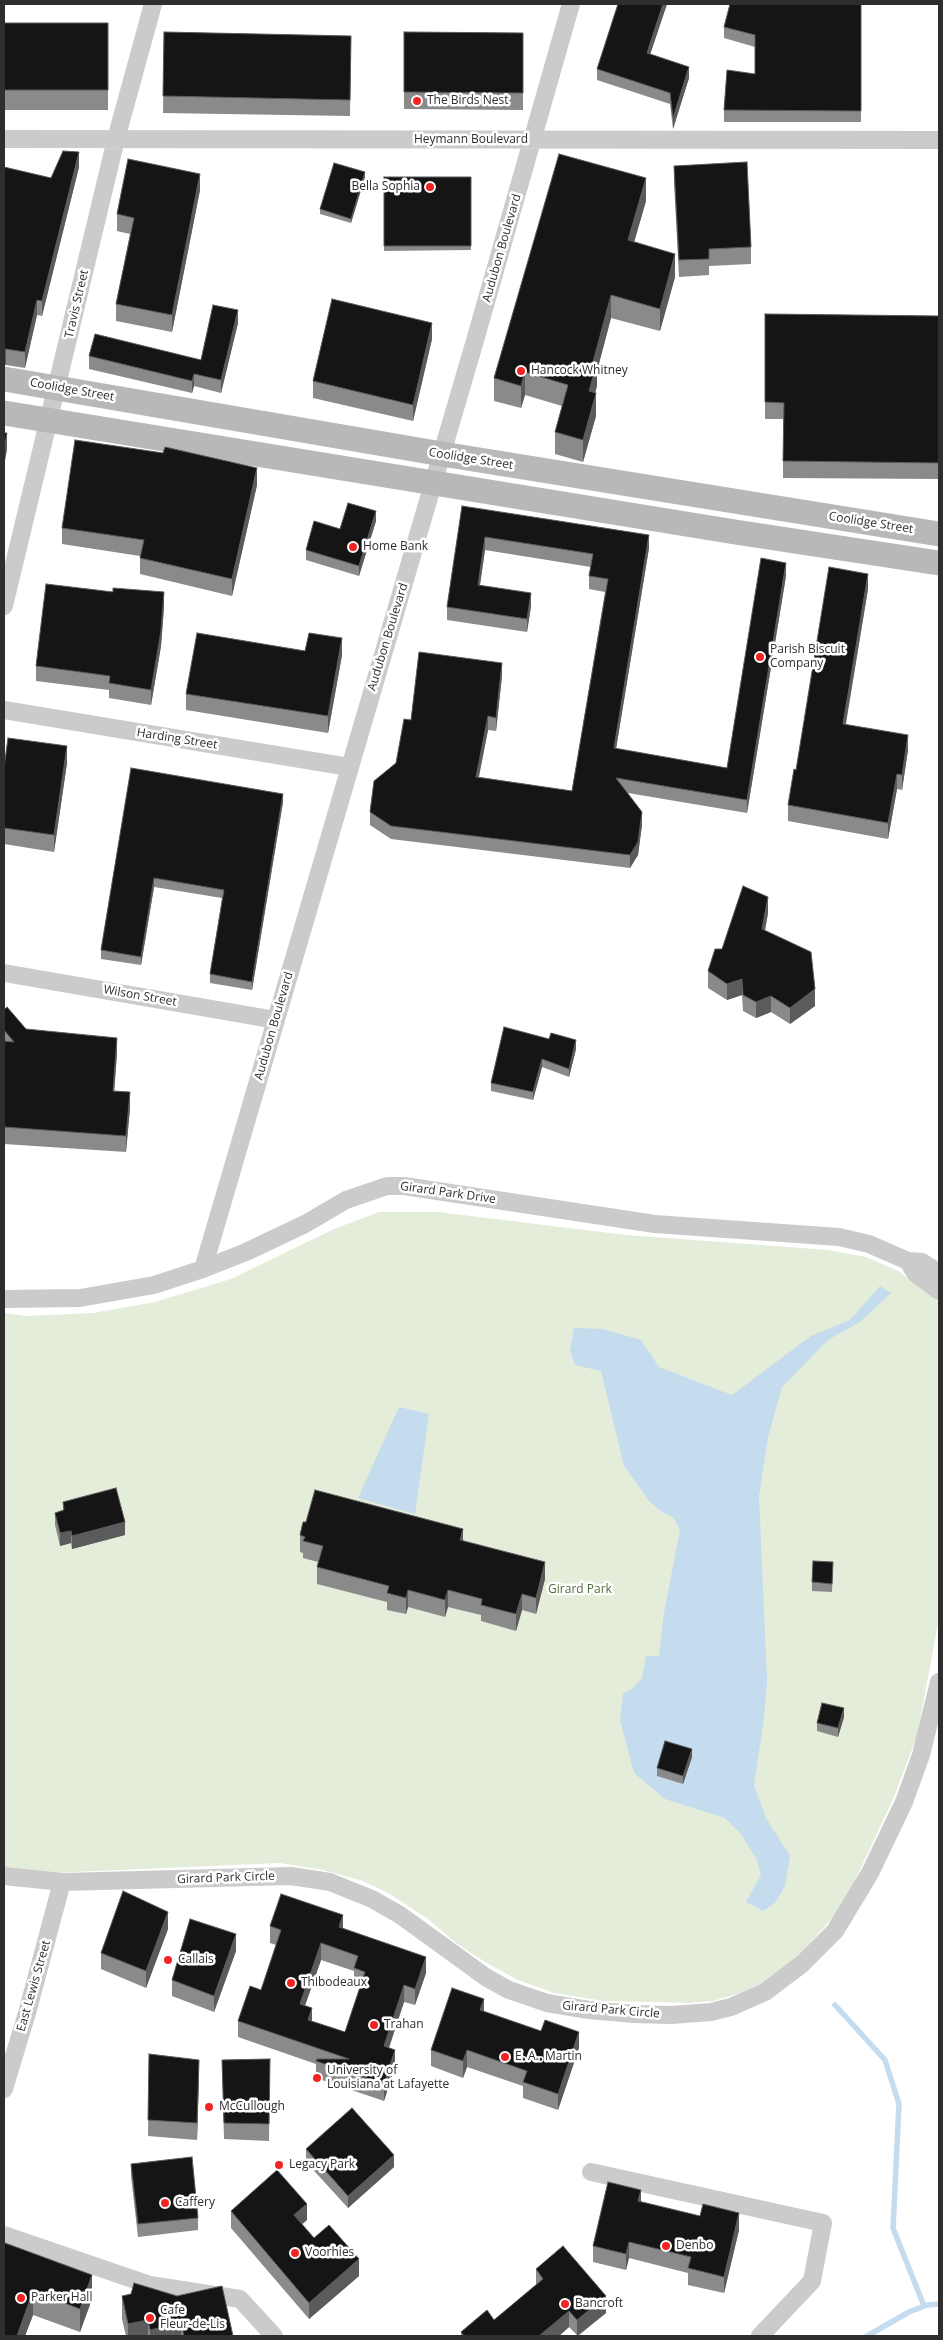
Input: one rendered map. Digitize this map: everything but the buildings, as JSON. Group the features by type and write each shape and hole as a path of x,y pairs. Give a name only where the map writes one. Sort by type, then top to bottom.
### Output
{"street":[{"name":"Travis Street","path":"4,606 58,388 116,139 154,4"},
{"name":"Audubon Boulevard","path":"203,1270 349,767 434,483 571,4"},
{"name":"Heymann Boulevard","path":"4,139 939,140"},
{"name":"Coolidge Street","path":"4,379 442,454 939,534"},
{"path":"4,413 939,563"},
{"name":"Harding Street","path":"4,710 349,767"},
{"name":"Wilson Street","path":"4,973 276,1020"},
{"name":"Girard Park Drive","path":"4,1299 80,1298 154,1285 203,1270 274,1239 346,1200 387,1186 404,1186 655,1224 839,1237 869,1244 908,1261 922,1262 939,1273"},
{"name":"Girard Park Drive","path":"908,1261 915,1273 939,1291"},
{"name":"Girard Park Circle","path":"4,1876 62,1882 291,1876 330,1882 372,1899 400,1915 487,1978 509,1990 547,2003 589,2010 634,2014 671,2016 711,2012 747,2001 773,1987 802,1964 834,1931 870,1873 904,1802 922,1755 939,1682"},
{"name":"East Lewis Street","path":"4,2089 28,2013 62,1882"},
{"path":"591,2172 823,2223 812,2281 760,2336"},
{"path":"4,2235 150,2285 240,2299 274,2336"}],"green space":[{"name":"Girard Park","path":"379,1212 438,1212 626,1235 828,1250 866,1257 898,1271 939,1302 939,1618 917,1736 894,1797 850,1891 833,1917 797,1958 762,1983 743,1992 713,2001 688,2003 604,2001 554,1993 518,1980 485,1962 456,1943 428,1919 390,1894 363,1881 323,1870 280,1863 50,1873 4,1867 4,1313 26,1316 93,1313 155,1302 231,1279 334,1229"}],"water":[{"path":"880,1286 891,1293 860,1322 828,1340 782,1387 768,1437 759,1496 767,1681 764,1718 754,1785 766,1818 790,1856 785,1886 775,1903 763,1911 746,1902 761,1875 757,1860 741,1834 725,1818 665,1799 634,1773 620,1720 623,1694 631,1690 642,1678 646,1656 659,1656 664,1613 680,1530 673,1517 662,1512 650,1502 624,1466 601,1371 575,1365 570,1351 574,1328 603,1329 641,1340 659,1367 732,1395 811,1336 850,1320"},
{"path":"399,1407 429,1414 415,1514 358,1498"}],"waterway":[{"path":"835,2005 885,2060 899,2104 893,2228 924,2306"},
{"path":"867,2336 909,2312 927,2305 939,2304"}],"place":[{"name":"The Birds Nest","path":"417,101"},
{"name":"Bella Sophia","path":"430,187"},
{"name":"Hancock Whitney","path":"521,371"},
{"name":"Home Bank","path":"353,547"},
{"name":"Parish Biscuit Company","path":"760,657"},
{"name":"Callais","path":"168,1960"},
{"name":"Thibodeaux","path":"291,1983"},
{"name":"Trahan","path":"374,2025"},
{"name":"E. A.. Martin","path":"505,2057"},
{"name":"University of Louisiana at Lafayette","path":"317,2078"},
{"name":"McCullough","path":"209,2107"},
{"name":"Legacy Park","path":"279,2165"},
{"name":"Caffery","path":"165,2203"},
{"name":"Denbo","path":"666,2246"},
{"name":"Voorhies","path":"295,2253"},
{"name":"Parker Hall","path":"21,2298"},
{"name":"Bancroft","path":"565,2304"},
{"name":"Cafe Fleur-de-Lis","path":"150,2318"}]}
